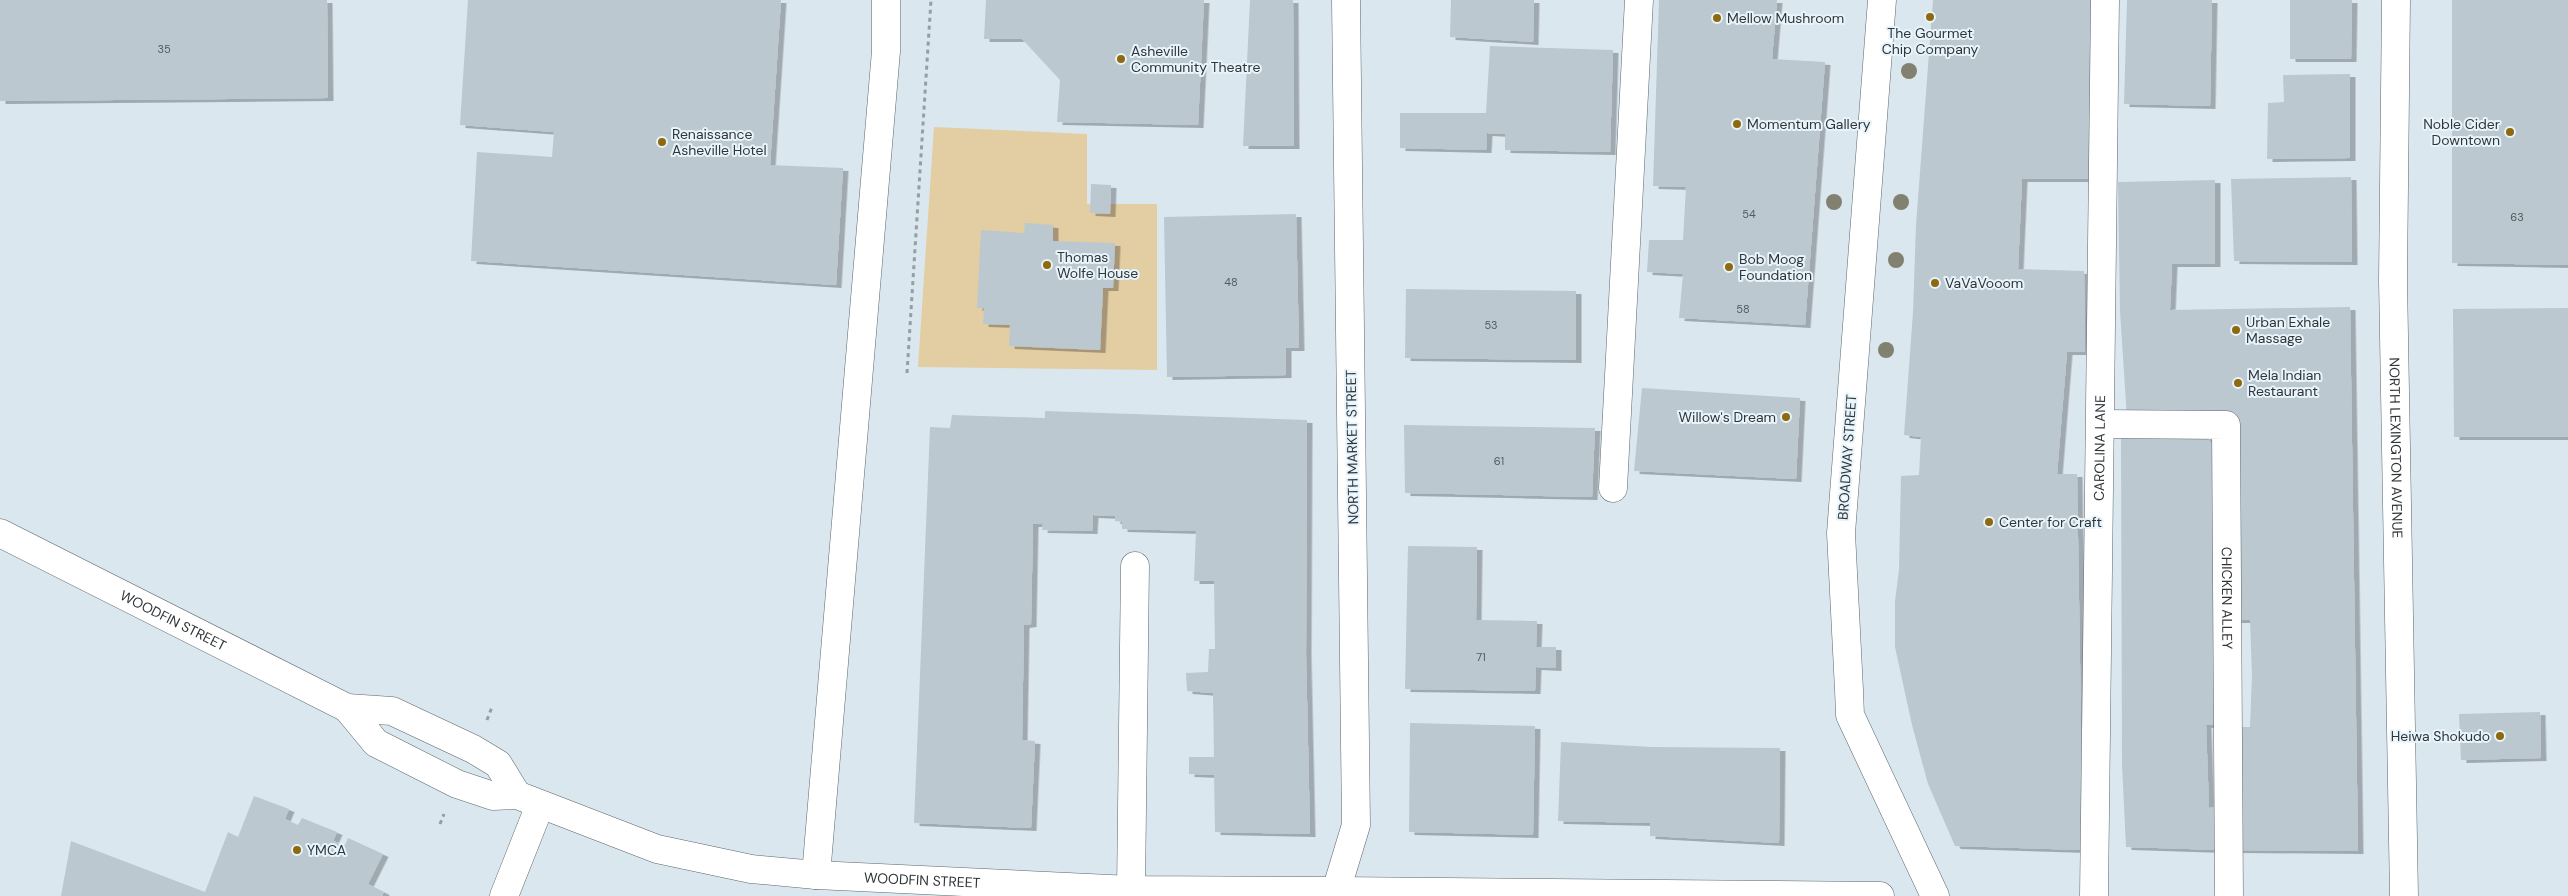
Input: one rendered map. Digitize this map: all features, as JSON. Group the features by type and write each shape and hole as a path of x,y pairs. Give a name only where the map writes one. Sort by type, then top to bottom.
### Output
{"street":[{"path":"816,875 885,61 886,0"},
{"name":"NORTH MARKET STREET","path":"1336,894 1356,825 1346,0"},
{"path":"1613,488 1639,0"},
{"name":"BROADWAY STREET","path":"1882,0 1841,532 1850,715 1935,896"},
{"name":"CAROLINA LANE","path":"2094,896 2105,0"},
{"name":"NORTH LEXINGTON AVENUE","path":"2396,0 2393,280 2404,896"},
{"name":"CHICKEN ALLEY","path":"2101,424 2226,425 2229,896"},
{"name":"WOODFIN STREET","path":"0,533 347,708 392,711 474,749 498,764 529,800"},
{"path":"1131,890 1134,566"},
{"name":"WOODFIN STREET","path":"347,708 376,743 457,784 493,796 529,800 657,848 752,869 816,875 1131,890 1336,894 1880,896"},
{"path":"504,896 529,800"}],"path":[{"path":"907,373 931,0"}],"shaded area":[{"path":"934,127 1087,134 1087,204 1157,204 1157,370 918,367"}],"building":[{"path":"0,0 327,0 328,98 0,101"},
{"name":"Renaissance Asheville Hotel","path":"468,0 781,0 770,165 843,168 836,285 471,261 477,152 552,157 554,132 460,125"},
{"name":"Asheville Community Theatre","path":"986,0 1204,0 1198,125 1057,122 1060,80 1022,39 984,39"},
{"path":"1250,0 1293,0 1294,146 1243,146"},
{"path":"1451,0 1534,0 1533,42 1450,37"},
{"path":"1659,0 1777,0 1772,59 1825,62 1805,325 1679,318 1683,274 1647,272 1649,240 1683,240 1686,187 1653,186"},
{"path":"1933,0 2092,0 2088,179 2022,179 2018,269 2084,271 2085,352 2067,352 2057,474 2077,474 2083,850 1955,846 1928,784 1912,725 1895,647 1895,601 1899,570 1901,476 1919,475 1921,437 1904,435 1913,312 1916,225"},
{"path":"2127,0 2212,0 2210,106 2124,104"},
{"path":"2290,0 2352,0 2351,59 2290,59"},
{"name":"Noble Cider Downtown","path":"2452,0 2568,0 2568,265 2452,263"},
{"path":"1490,46 1613,50 1610,152 1505,150 1505,134 1487,133 1486,150 1400,148 1400,113 1486,113"},
{"path":"2350,74 2350,158 2267,159 2268,103 2284,102 2283,75"},
{"path":"2351,177 2352,262 2234,261 2231,179"},
{"path":"2215,180 2215,264 2172,264 2170,310 2350,307 2358,851 2235,850 2237,727 2250,727 2252,675 2250,620 2234,620 2235,417 2127,419 2120,311 2118,182"},
{"path":"1091,184 1111,185 1110,214 1090,213"},
{"path":"1296,214 1299,348 1286,348 1286,375 1167,377 1164,217"},
{"name":"Thomas Wolfe House","path":"1025,223 1053,225 1053,241 1115,243 1113,288 1103,288 1100,350 1009,346 1010,325 983,324 984,308 977,308 981,230 1024,233"},
{"path":"1406,289 1576,291 1576,360 1405,358"},
{"path":"2568,308 2568,437 2454,437 2453,309"},
{"path":"1642,388 1800,398 1796,479 1634,471"},
{"path":"1045,411 1307,420 1306,654 1310,834 1215,832 1214,775 1189,774 1189,757 1214,757 1213,693 1187,691 1186,673 1208,672 1209,649 1215,649 1214,581 1194,581 1196,531 1122,529 1122,522 1115,521 1115,516 1093,515 1092,531 1042,530 1043,524 1033,524 1031,624 1024,625 1022,740 1035,741 1031,828 914,823 930,427 950,428 952,415 1045,418"},
{"path":"1404,425 1595,428 1592,497 1405,493"},
{"path":"2121,437 2206,437 2218,451 2217,725 2206,725 2209,808 2218,807 2219,850 2126,847 2122,765"},
{"path":"1408,546 1477,547 1476,620 1537,621 1536,647 1556,647 1556,668 1536,667 1535,691 1405,689"},
{"name":"Heiwa Shokudo","path":"2540,712 2541,758 2461,760 2459,714"},
{"path":"1410,723 1535,726 1533,835 1409,832"},
{"path":"1561,742 1652,747 1780,748 1779,843 1650,836 1650,823 1558,821"},
{"name":"YMCA","path":"254,796 289,809 285,819 298,825 302,818 337,832 333,841 345,845 348,838 383,854 368,884 384,892 382,896 61,896 71,841 205,892 228,832 238,837"}],"place":[{"name":"The Gourmet Chip Company","path":"1930,17"},
{"name":"Mellow Mushroom","path":"1717,18"},
{"name":"Asheville Community Theatre","path":"1121,59"},
{"name":"Momentum Gallery","path":"1737,124"},
{"name":"Noble Cider Downtown","path":"2510,132"},
{"name":"Renaissance Asheville Hotel","path":"662,142"},
{"name":"Thomas Wolfe House","path":"1047,265"},
{"name":"Bob Moog Foundation","path":"1729,267"},
{"name":"VaVaVooom","path":"1935,283"},
{"name":"Urban Exhale Massage","path":"2236,330"},
{"name":"Mela Indian Restaurant","path":"2238,383"},
{"name":"Willow's Dream","path":"1786,417"},
{"name":"Center for Craft","path":"1989,522"},
{"name":"Heiwa Shokudo","path":"2500,736"},
{"name":"YMCA","path":"297,850"}]}
